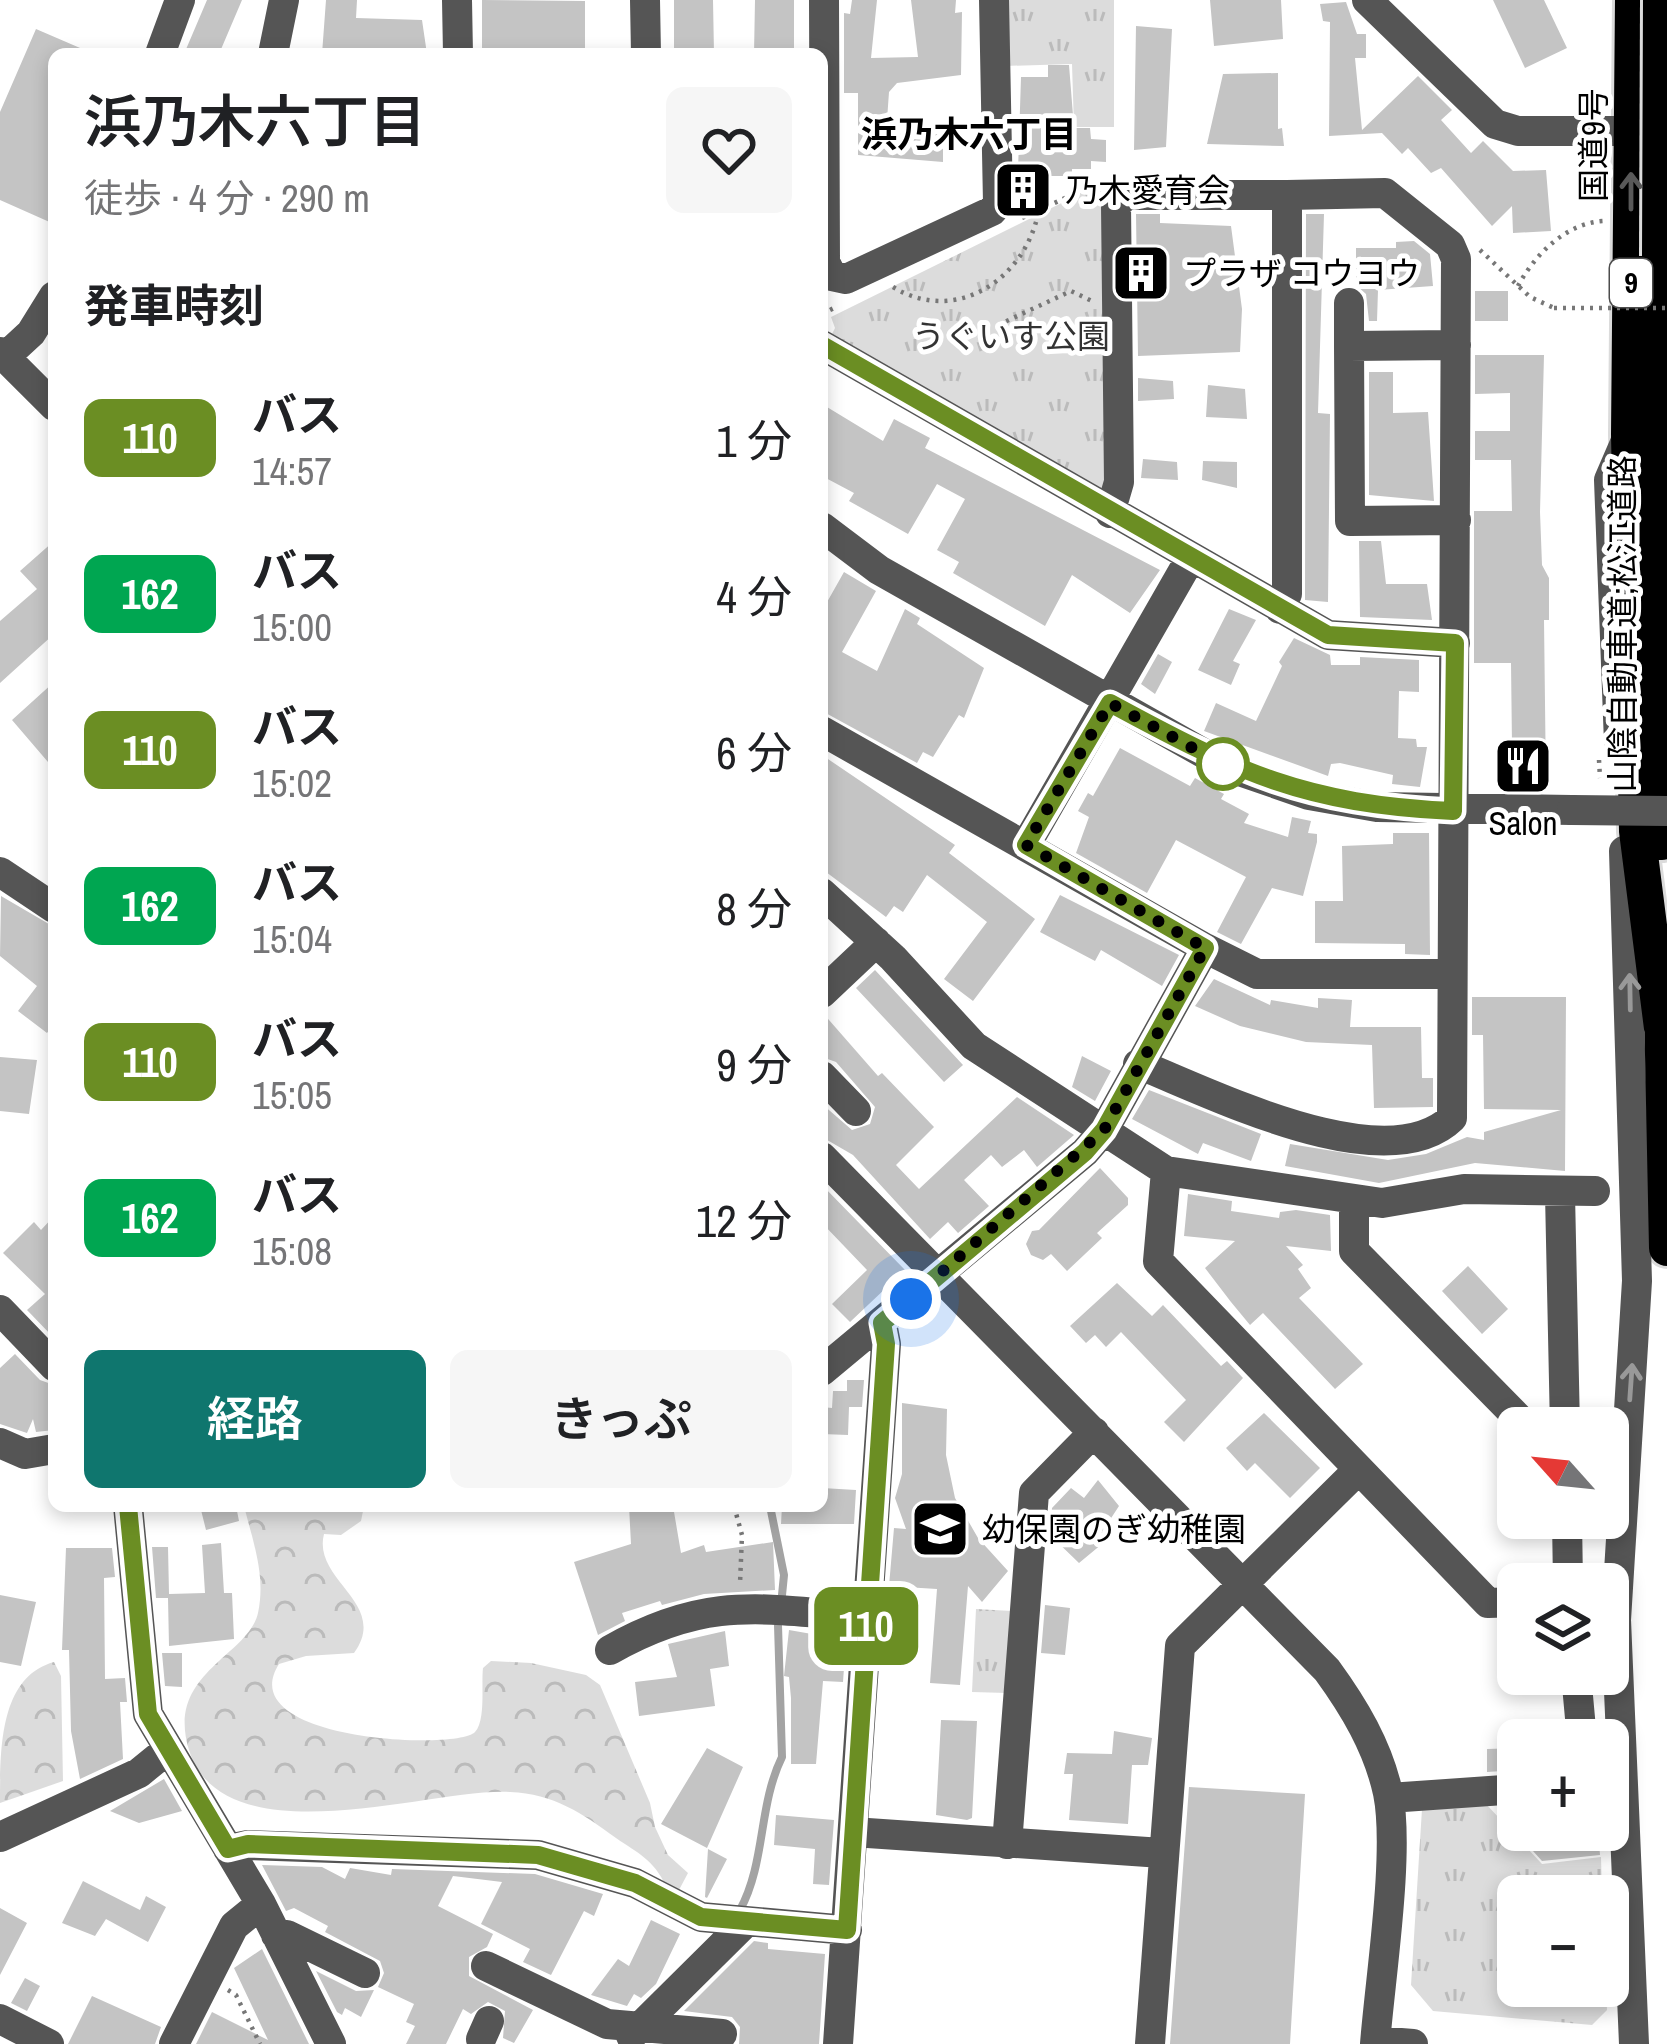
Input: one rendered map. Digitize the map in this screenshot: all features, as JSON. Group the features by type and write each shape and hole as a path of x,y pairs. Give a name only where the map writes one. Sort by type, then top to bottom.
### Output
{"highway":[{"name":"国道9号","path":"1633,0 1649,131 1629,434 1637,831 1662,1028"},
{"name":"山陰自動車道;松江道路","path":"1660,0 1662,1028 1667,1248"}],"street":[{"path":"162,48 179,0"},
{"path":"274,48 284,0"},
{"path":"457,0 458,48"},
{"path":"645,0 646,48"},
{"path":"823,48 824,0"},
{"path":"828,268 832,276 846,279 992,211 998,202 994,0"},
{"path":"1367,0 1496,124 1518,131 1649,131"},
{"path":"1110,513 1119,482 1103,300 1116,206 1126,195 1384,194 1450,245 1456,260 1452,1118 1440,1130 1383,1141 1334,1137 1138,1064"},
{"path":"1280,609 1287,594 1287,195"},
{"path":"1348,303 1350,535 1456,520"},
{"path":"48,306 31,333 3,355 48,400"},
{"path":"1349,346 1456,344"},
{"path":"828,348 1328,635 1455,643"},
{"path":"1629,434 1609,480 1637,1281 1616,1620 1634,2044"},
{"path":"831,535 1110,703 1228,767 1309,795 1377,807 1453,811 1667,811"},
{"path":"1026,845 1190,559"},
{"path":"828,733 1257,974 1451,974"},
{"path":"0,872 48,904"},
{"path":"828,898 974,1046 1166,1172 1399,1203 1464,1190 1595,1192"},
{"path":"828,987 876,942"},
{"path":"828,1366 940,1276 1104,1130 1205,948"},
{"path":"828,1082 856,1111"},
{"path":"828,1163 1327,1670 1350,1702 1376,1752 1389,1798 1376,2042 1413,2044"},
{"path":"1166,1172 1158,1261 1488,1603 1497,1603"},
{"path":"1560,1194 1572,1407"},
{"path":"1354,1200 1354,1252 1507,1407"},
{"path":"0,1310 48,1360"},
{"path":"838,2044 886,1344 882,1323"},
{"path":"1007,1844 1034,1493 1094,1432"},
{"path":"0,1443 25,1454 48,1450"},
{"path":"1150,2044 1180,1646 1358,1470"},
{"path":"129,1512 148,1714 261,1904 331,2044"},
{"path":"610,1650 664,1620 742,1607 866,1617"},
{"path":"0,1837 140,1773 166,1750"},
{"path":"1389,1798 1497,1791"},
{"path":"854,1832 1162,1853"},
{"path":"228,1849 248,1844 538,1855 635,1883 686,1912 745,1923 847,1930"},
{"path":"174,2044 234,1926 261,1904"},
{"path":"628,2032 745,1923"},
{"path":"276,1935 287,1935 365,1973"},
{"path":"486,1966 628,2032 722,2034"},
{"path":"8,2030 49,2044"}],"path":[{"path":"889,281 925,300 948,302 983,292 1013,268 1040,209"},
{"path":"1518,286 1528,267 1567,231 1588,222 1612,222"},
{"path":"998,326 1071,291 1103,300 1083,338"},
{"path":"1554,308 1667,308"},
{"path":"736,1512 742,1535 742,1607"},
{"path":"207,1979 236,1995 256,2042"}],"green space":[{"path":"1003,0 1114,0 1114,127 1074,127 1072,64 1004,66"},
{"name":"うぐいす公園","path":"1094,187 1105,194 1107,486 1098,494 829,340 835,328 831,317"},
{"path":"246,1512 363,1512 361,1521 341,1535 324,1534 323,1551 329,1565 363,1620 363,1635 354,1653 306,1656 279,1664 273,1690 287,1710 315,1724 393,1739 460,1738 478,1727 483,1668 491,1661 531,1663 586,1675 600,1685 668,1855 688,1873 679,1890 666,1886 645,1858 591,1821 540,1797 476,1793 334,1811 286,1811 243,1803 210,1783 189,1750 188,1702 211,1669 240,1642 258,1613 254,1546"},
{"path":"976,1609 1012,1611 1007,1693 972,1692"},
{"path":"54,1662 61,1676 63,1781 0,1803 3,1738 13,1698 36,1670"},
{"path":"1486,1804 1497,1816 1497,1851 1530,1851 1542,1864 1601,1857 1601,1875 1497,1875 1497,2007 1607,2007 1592,2025 1433,2011 1411,1985 1422,1809"}],"building":[{"path":"207,0 242,0 222,48 187,48"},
{"path":"326,0 357,0 356,18 422,20 426,48 322,48"},
{"path":"482,0 585,1 585,48 482,48"},
{"path":"674,0 713,0 714,48 674,48"},
{"path":"755,0 794,0 794,48 754,48"},
{"path":"852,0 877,0 871,58 918,57 911,0 956,0 955,13 962,12 961,75 897,83 889,92 886,134 943,133 943,162 858,155 858,93 844,93 844,13 850,14"},
{"path":"1210,0 1281,0 1283,39 1214,46"},
{"path":"1493,0 1544,0 1567,48 1525,68"},
{"path":"1346,2 1357,34 1366,34 1366,58 1355,58 1362,130 1418,76 1452,110 1441,120 1471,153 1483,141 1513,171 1546,170 1551,231 1513,233 1512,206 1492,226 1441,168 1431,173 1408,148 1402,154 1382,133 1329,136 1330,22 1323,21 1320,4"},
{"path":"1136,26 1172,29 1166,147 1134,150"},
{"path":"36,29 80,48 48,48 48,221 0,200 0,112"},
{"path":"1048,65 1069,65 1074,128 1090,128 1091,139 1106,140 1106,162 1091,161 1091,169 1072,169 1072,176 1038,176 1039,197 1017,202 1021,77 1048,77"},
{"path":"1278,73 1278,129 1282,128 1284,146 1207,144 1223,74"},
{"path":"1136,214 1160,214 1160,223 1231,226 1242,309 1240,352 1138,356"},
{"path":"1306,214 1324,214 1318,413 1330,414 1328,602 1305,600"},
{"path":"1414,241 1430,254 1433,286 1378,290 1377,321 1369,321 1366,294 1356,285 1356,248 1396,248 1396,242"},
{"path":"1475,291 1508,291 1508,321 1475,321"},
{"path":"1475,355 1544,355 1540,512 1542,565 1549,578 1549,620 1544,620 1546,786 1502,786 1501,745 1512,746 1511,663 1474,663 1474,511 1512,511 1511,460 1475,460 1475,431 1510,431 1510,393 1475,394"},
{"path":"1369,372 1393,372 1393,413 1428,412 1434,501 1369,495"},
{"path":"1138,378 1173,381 1174,399 1138,401"},
{"path":"1208,385 1245,389 1247,419 1206,417"},
{"path":"828,408 883,441 894,419 930,438 925,448 1160,570 1130,613 1072,575 1045,626 953,573 959,562 937,550 965,499 937,484 908,534 849,501 854,493 828,479"},
{"path":"1143,459 1177,462 1178,480 1141,478"},
{"path":"1203,461 1237,462 1237,488 1202,480"},
{"path":"1359,541 1381,541 1386,584 1427,584 1432,620 1360,617"},
{"path":"48,546 48,639 0,683 0,621 37,589 20,571"},
{"path":"844,572 876,591 842,652 877,671 905,609 920,618 917,624 984,668 964,718 959,715 933,757 923,752 917,763 828,714 828,600"},
{"path":"1229,609 1256,620 1233,661 1240,664 1231,685 1198,670"},
{"path":"1294,638 1330,655 1331,665 1360,665 1360,657 1419,660 1419,692 1399,691 1398,738 1416,739 1417,747 1427,747 1420,787 1392,784 1393,775 1340,763 1331,764 1328,776 1204,731 1216,703 1256,721 1282,666 1279,662"},
{"path":"1158,654 1172,662 1155,694 1141,684"},
{"path":"48,687 48,762 12,720"},
{"path":"1120,748 1190,786 1195,778 1224,794 1221,799 1249,814 1244,823 1288,837 1292,817 1311,821 1308,833 1317,834 1317,842 1303,896 1272,888 1241,944 1217,932 1246,877 1176,840 1147,893 1076,853 1089,817 1078,811 1088,793 1093,796"},
{"path":"828,759 955,845 949,853 1035,919 973,1001 944,979 987,922 927,875 903,912 894,906 886,917 828,874"},
{"path":"1393,833 1429,833 1430,955 1405,954 1405,944 1315,943 1315,901 1343,901 1342,846 1393,844"},
{"path":"1060,895 1179,955 1162,986 1101,950 1095,961 1040,932"},
{"path":"1,896 48,923 47,1033 18,1011 37,986 0,956"},
{"path":"875,970 963,1065 944,1082 856,988"},
{"path":"1214,979 1270,1005 1271,1000 1318,1008 1318,998 1352,1000 1350,1027 1421,1027 1422,1078 1433,1078 1433,1107 1374,1108 1372,1045 1306,1042 1240,1026 1195,1006"},
{"path":"1472,997 1566,997 1565,1171 1475,1163 1379,1183 1285,1166 1290,1144 1388,1160 1426,1154 1467,1137 1484,1140 1484,1132 1561,1110 1484,1109 1483,1035 1472,1035"},
{"path":"828,1019 878,1076 882,1073 934,1127 896,1165 919,1189 1017,1097 1074,1135 1037,1167 1024,1150 1002,1167 991,1155 964,1180 989,1206 958,1233 948,1222 930,1239 853,1155 828,1140 828,1109 852,1130 870,1124 875,1107 836,1062 828,1059"},
{"path":"1082,1056 1111,1071 1095,1101 1072,1087"},
{"path":"0,1057 37,1060 29,1114 0,1111"},
{"path":"1149,1090 1261,1134 1251,1161 1203,1143 1198,1154 1132,1119"},
{"path":"1100,1168 1128,1198 1128,1205 1097,1233 1102,1238 1067,1271 1051,1254 1043,1260 1031,1255 1026,1244 1032,1231 1039,1230"},
{"path":"828,1191 905,1270 850,1322 832,1304 867,1270 828,1229"},
{"path":"1188,1194 1232,1201 1231,1211 1279,1218 1280,1212 1296,1210 1330,1215 1331,1251 1286,1246 1303,1265 1298,1269 1311,1288 1299,1298 1363,1364 1335,1389 1263,1313 1250,1325 1205,1268 1235,1241 1184,1236"},
{"path":"34,1222 41,1230 48,1222 48,1332 27,1310 45,1294 3,1253"},
{"path":"1468,1266 1508,1309 1482,1334 1442,1291"},
{"path":"1117,1283 1152,1316 1163,1305 1221,1366 1227,1361 1243,1378 1184,1442 1164,1422 1186,1400 1121,1332 1106,1347 1095,1335 1086,1343 1070,1326"},
{"path":"15,1354 48,1383 48,1431 36,1432 33,1419 27,1433 0,1424 0,1368"},
{"path":"847,1380 864,1380 862,1407 849,1407 848,1435 828,1434 833,1391 847,1391"},
{"path":"902,1403 947,1409 946,1455 955,1498 978,1538 1008,1571 982,1602 968,1586 960,1685 930,1683 937,1589 889,1586 894,1528 906,1529 895,1498 902,1474"},
{"path":"1264,1413 1320,1468 1290,1498 1255,1463 1247,1471 1226,1448"},
{"path":"1098,1480 1119,1506 1102,1532 1108,1539 1079,1563 1050,1535 1052,1508 1071,1488 1084,1498"},
{"path":"828,1488 856,1490 854,1524 781,1524 782,1512 828,1512"},
{"path":"202,1512 237,1512 239,1521 206,1530"},
{"path":"629,1512 674,1512 681,1553 704,1545 706,1552 773,1542 775,1590 704,1594 662,1605 660,1601 622,1613 625,1621 598,1635 574,1562 631,1544"},
{"path":"221,1543 224,1593 232,1593 234,1639 169,1646 168,1598 156,1598 152,1547 168,1547 169,1594 205,1593 202,1545"},
{"path":"66,1548 112,1548 115,1577 104,1578 105,1679 125,1678 127,1702 120,1702 123,1759 80,1779 71,1731 69,1650 62,1650"},
{"path":"0,1595 36,1602 21,1666 0,1662"},
{"path":"1045,1605 1070,1608 1065,1655 1041,1653"},
{"path":"789,1630 846,1640 843,1682 823,1681 816,1764 791,1764 791,1698 789,1677 784,1676"},
{"path":"725,1631 729,1666 710,1669 715,1706 639,1716 635,1682 677,1677 668,1644"},
{"path":"162,1653 182,1653 182,1687 165,1686"},
{"path":"941,1720 977,1721 972,1818 967,1820 936,1815"},
{"path":"1114,1731 1152,1738 1148,1765 1132,1765 1128,1824 1069,1820 1073,1774 1064,1774 1067,1753 1112,1754"},
{"path":"707,1748 743,1767 707,1848 661,1824"},
{"path":"1487,1749 1497,1749 1497,1771 1487,1772"},
{"path":"164,1779 182,1811 139,1823 110,1811"},
{"path":"1189,1787 1305,1794 1290,2044 1170,2044"},
{"path":"776,1815 834,1820 829,1885 813,1884 815,1849 774,1845"},
{"path":"708,1849 727,1859 707,1898 705,1897"},
{"path":"1533,1851 1600,1851 1600,1855 1542,1861"},
{"path":"262,1865 322,1867 345,1879 350,1868 391,1875 392,1869 535,1874 603,1894 594,1916 584,1911 551,1975 523,1962 530,1949 481,1924 502,1882 453,1876 438,1906 493,1934 487,1947 469,1957 469,1976 533,2010 514,2043 503,2038 505,2011 488,2002 471,2014 463,2009 446,2044 406,2044 415,2026 406,2022 414,2004 378,1987 384,1973 380,1961 325,1932 328,1926 294,1908 286,1911"},
{"path":"83,1881 140,1910 146,1896 166,1907 148,1942 106,1919 95,1936 62,1923"},
{"path":"0,1908 27,1923 0,1975"},
{"path":"651,1920 680,1934 656,1984 641,1998 634,1994 627,2006 591,1995 618,1959 629,1966"},
{"path":"754,1941 768,1943 768,1949 825,1954 819,2044 739,2044 740,2027 732,2017 684,2011"},
{"path":"262,1949 309,2044 196,2044 212,2012 268,2040 234,1968"},
{"path":"316,1971 356,1991 374,1990 361,2017 345,2008 342,2015 337,2012"},
{"path":"25,1978 40,1986 27,2011 11,2003"},
{"path":"92,1996 161,2027 155,2044 68,2044"}],"waterway":[{"path":"771,1512 784,1575 782,1595"},
{"path":"740,1910 754,1873 769,1795 782,1757 778,1625"}],"bus line":[{"name":"110","path":"128,1512 148,1714 228,1849 248,1844 398,1851 485,1849 538,1855 635,1883 701,1917 847,1930 886,1344 882,1323 1085,1152 1104,1130 1205,948 1026,845 1110,703 1228,767 1309,795 1377,807 1453,811 1455,643 1328,635 828,349"}],"place":[{"name":"乃木愛育会","path":"1023,190"},
{"name":"プラザ コウヨウ","path":"1141,273"},
{"name":"Salon","path":"1523,766"},
{"name":"幼保園のぎ幼稚園","path":"940,1529"}],"district":[{"name":"浜乃木六丁目","path":"969,134"}],"route":[{"path":"911,1299 1085,1152 1104,1130 1205,948 1026,845 1110,703 1228,767 1223,764"}]}
